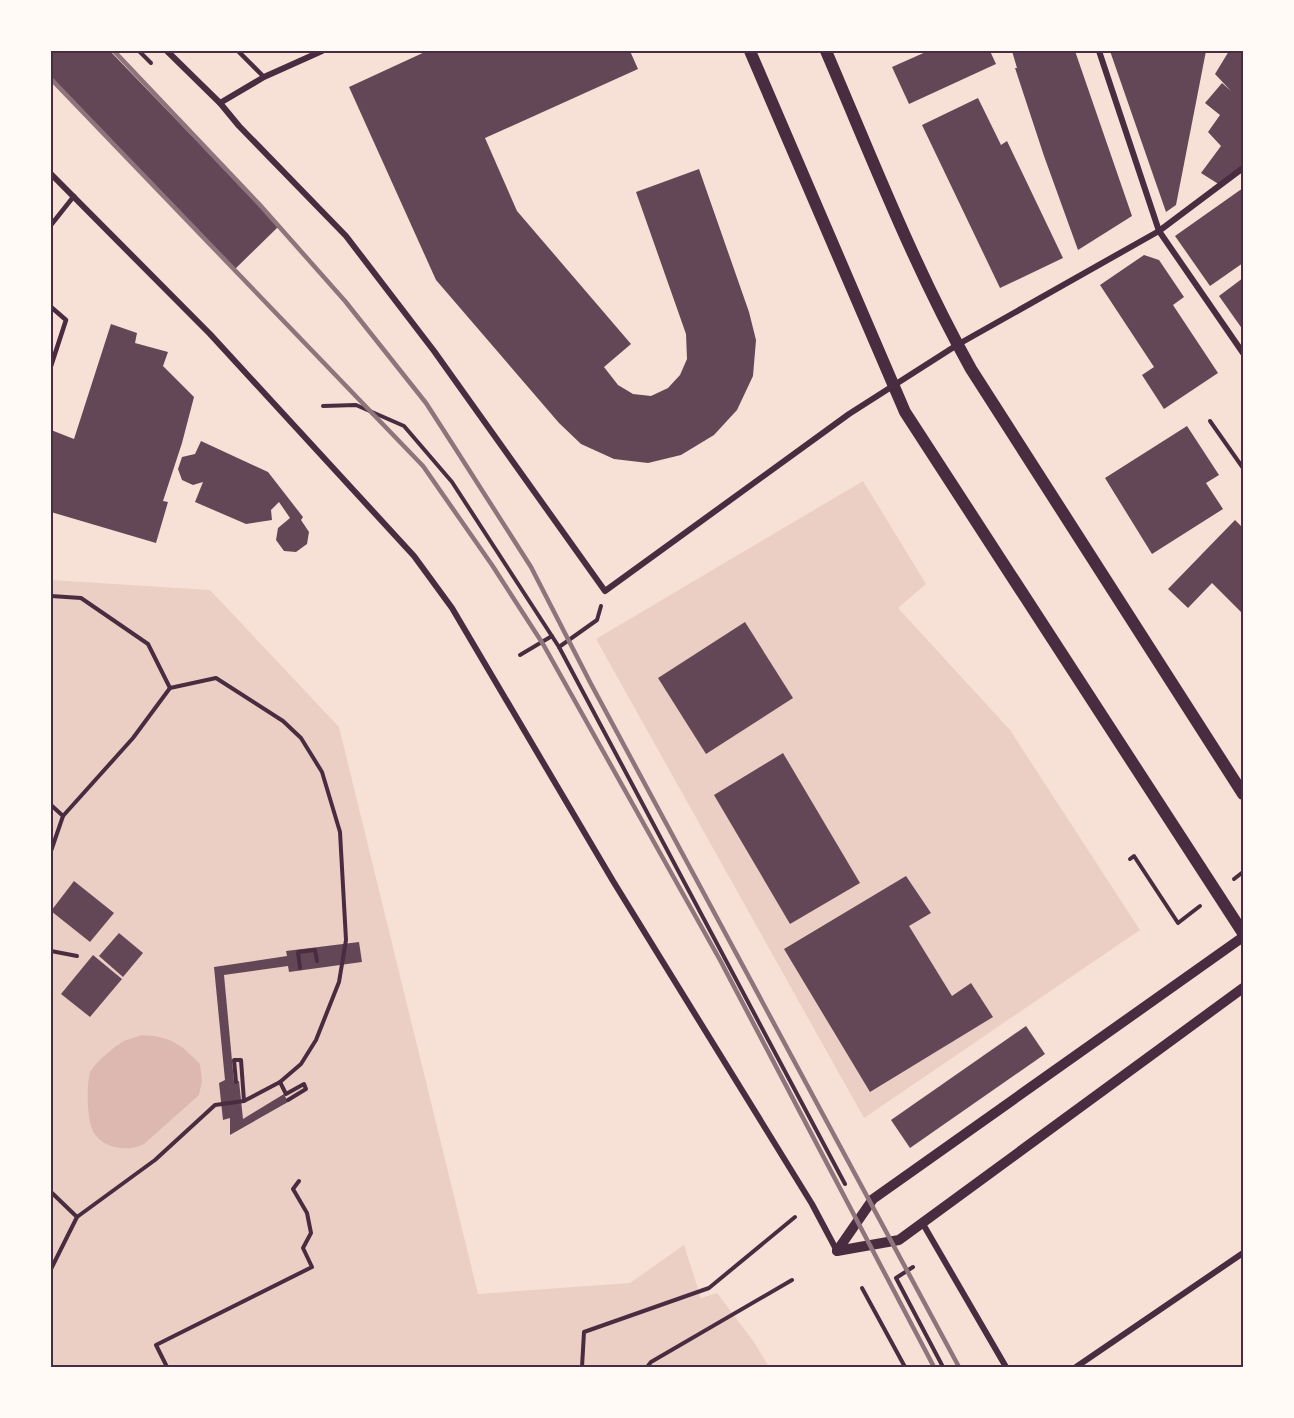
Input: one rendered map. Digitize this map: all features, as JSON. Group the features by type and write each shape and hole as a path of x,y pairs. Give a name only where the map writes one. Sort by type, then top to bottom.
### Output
{"main road":[{"path":"750,51 905,412 1243,935"},
{"path":"826,51 922,274 957,345 1243,794"}],"street":[{"path":"167,51 220,103 239,126 346,236 434,351 605,591 849,414 957,345 1159,231 1243,168"},
{"path":"220,103 264,77 322,51"},
{"path":"1099,51 1159,231 1243,353"},
{"path":"51,174 241,368 414,556 452,608 613,881 806,1194 837,1251"},
{"path":"837,1251 873,1199 1243,935"},
{"path":"837,1251 898,1240 923,1224 1243,988"},
{"path":"923,1224 1006,1367"},
{"path":"1076,1367 1243,1252"}],"lane":[{"path":"238,51 264,77"},
{"path":"51,225 74,196"},
{"path":"51,307 66,320 51,366"}],"path":[{"path":"323,406 356,405 404,426 452,482 559,647 845,1184"},
{"path":"1210,421 1243,468"},
{"path":"559,647 597,620 605,591"},
{"path":"51,596 81,598 148,644 170,688"},
{"path":"520,655 552,636"},
{"path":"51,850 63,816 133,738 170,688 216,678 283,721 301,738 322,772 340,832 346,940 339,982 316,1040 301,1064 280,1082 244,1101 215,1105 155,1160 77,1217 51,1269"},
{"path":"51,805 63,816"},
{"path":"1132,858 1178,923"},
{"path":"300,968 298,952 315,950 317,961"},
{"path":"51,951 77,956"},
{"path":"236,1082 234,1060 241,1060 244,1101"},
{"path":"280,1082 286,1094 304,1084 306,1089 288,1100"},
{"path":"167,1367 156,1345 312,1267 303,1248 311,1233 307,1213 293,1189 299,1180"},
{"path":"51,1192 77,1217"},
{"path":"582,1367 584,1332 709,1288 795,1217"},
{"path":"913,1267 896,1278 943,1367"},
{"path":"647,1367 651,1362 792,1280"},
{"path":"862,1288 905,1367"}],"shaded area":[{"path":"863,481 926,584 898,608 1010,730 1140,930 864,1118 596,639"},
{"path":"51,580 210,590 339,727 478,1294 630,1283 684,1245 701,1298 717,1293 754,1342 769,1367 51,1367"},
{"path":"142,1035 161,1037 174,1042 200,1064 202,1081 199,1095 144,1144 131,1148 110,1146 94,1133 90,1121 88,1086 90,1073 100,1060 115,1047 124,1041"}],"building":[{"path":"51,51 110,51 279,226 234,270 51,81"},
{"path":"427,51 630,51 638,69 485,138 517,211 631,344 604,367 618,385 633,394 651,396 668,388 680,375 687,359 686,334 636,192 699,169 749,312 756,340 753,376 737,410 714,435 681,455 648,463 614,459 581,444 559,423 436,280 349,87"},
{"path":"928,51 990,51 996,64 909,104 892,67"},
{"path":"1012,51 1075,51 1132,216 1078,250 1044,156 1015,68 1017,68"},
{"path":"1110,51 1206,51 1176,205 1166,212"},
{"path":"1229,51 1240,51 1243,54 1243,168 1220,185 1201,173 1221,146 1208,132 1220,115 1205,103 1222,83 1231,91 1215,74"},
{"path":"978,98 1001,145 1007,141 1063,258 1000,288 922,125"},
{"path":"1243,188 1243,263 1210,286 1175,236"},
{"path":"1144,255 1159,260 1184,297 1173,305 1218,373 1164,409 1142,375 1154,367 1100,285"},
{"path":"1243,278 1243,330 1219,296"},
{"path":"111,324 137,333 135,343 168,352 163,366 194,397 163,501 168,502 156,543 51,512 51,430 74,439"},
{"path":"1187,426 1219,475 1206,483 1223,509 1152,554 1105,478"},
{"path":"201,441 268,472 303,517 301,520 309,532 307,544 296,552 284,551 276,540 278,528 290,518 279,502 271,510 272,520 246,524 195,502 203,482 193,485 182,480 178,469 182,457 195,454"},
{"path":"1235,520 1243,528 1243,614 1212,583 1188,608 1168,589"},
{"path":"745,622 793,698 706,754 658,678"},
{"path":"783,753 860,883 790,924 714,795"},
{"path":"906,876 931,913 909,926 952,996 971,983 993,1017 870,1092 784,949"},
{"path":"74,881 114,913 90,942 51,911"},
{"path":"119,933 143,953 123,977 99,956"},
{"path":"359,942 362,962 289,972 288,966 224,975 234,1082 239,1081 243,1119 284,1094 288,1102 230,1135 230,1118 223,1120 219,1083 225,1080 214,967 287,956 286,951"},
{"path":"93,955 122,979 90,1017 61,994"},
{"path":"1026,1026 1045,1054 910,1148 891,1120"}],"railway":[{"path":"114,51 260,205 345,301 426,403 455,448 531,567 591,684 959,1367"},
{"path":"51,79 423,466 492,565 543,644 720,960 934,1367"}]}
